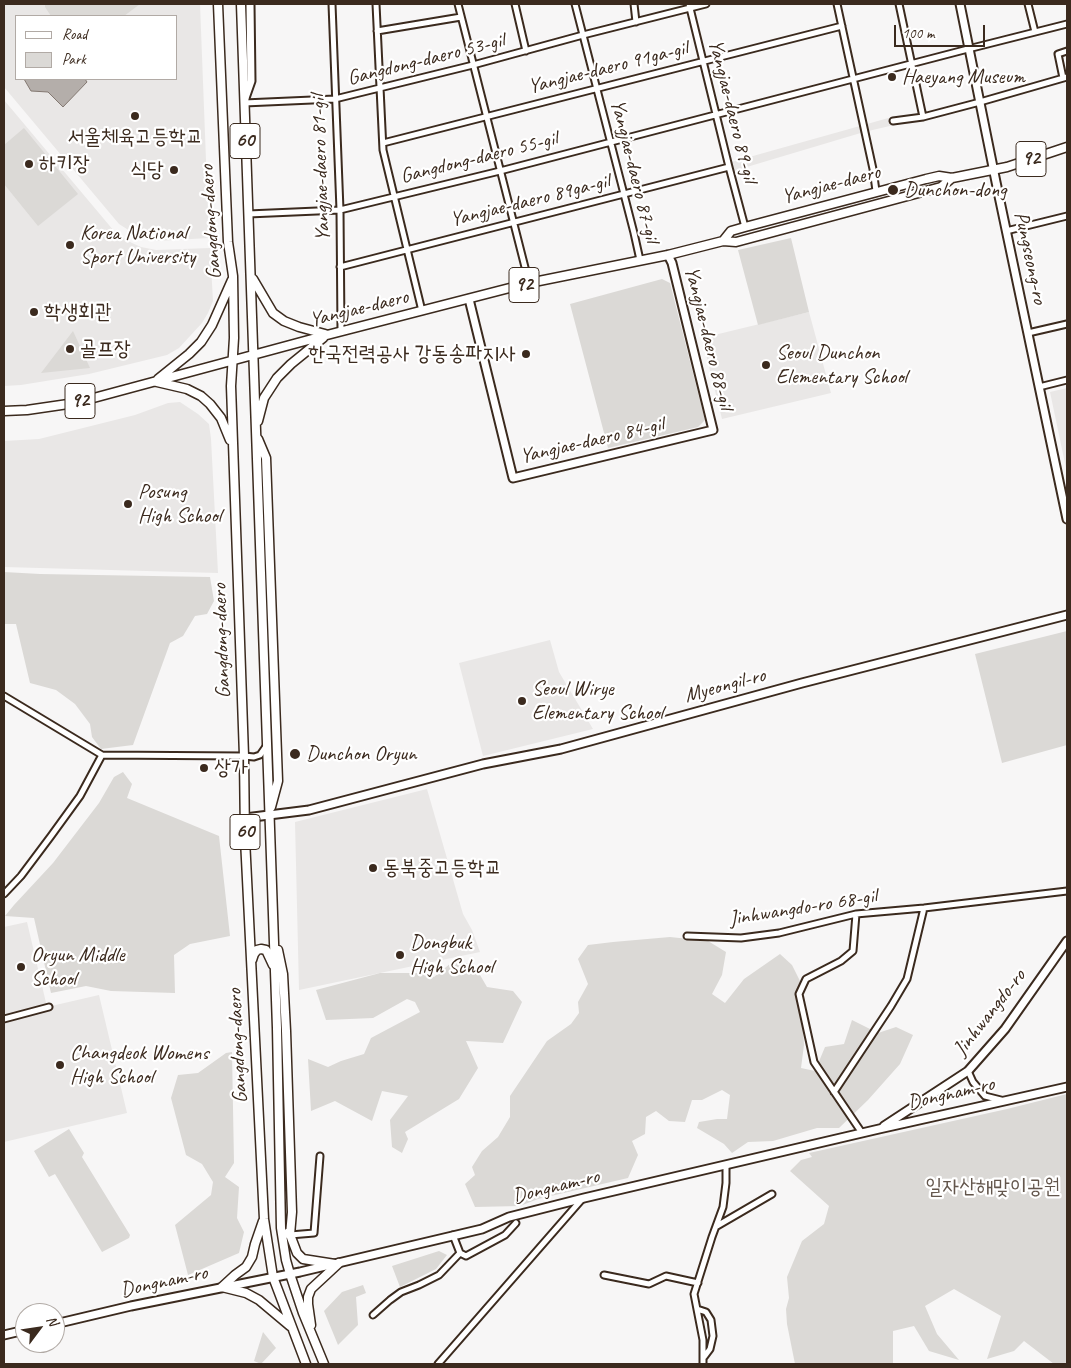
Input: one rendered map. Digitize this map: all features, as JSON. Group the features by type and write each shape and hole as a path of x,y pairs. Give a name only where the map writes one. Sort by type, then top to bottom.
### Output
{"main road":[{"name":"Gangdong-daero","path":"218,4 228,242 233,276 232,445 245,818 264,1219 273,1277 306,1364"},
{"name":"Gangdong-daero","path":"241,4 274,930 281,1228 290,1274 312,1335"},
{"path":"244,103 250,81 250,4"},
{"name":"Pungseong-ro","path":"960,4 1039,387 1064,492 1067,519"},
{"name":"Yangjae-daero","path":"723,241 731,231 876,191 939,176 952,178 1007,167 1067,147"},
{"name":"Yangjae-daero","path":"4,411 28,410 75,403 341,331 529,283 723,241 736,242 941,187 952,178"},
{"name":"Yangjae-daero 88-gil","path":"668,254 672,262 713,430"},
{"path":"155,381 201,342 212,325 233,276"},
{"path":"252,277 273,313 284,321 327,335"},
{"name":"Yangjae-daero 84-gil","path":"469,299 513,478 713,430"},
{"path":"269,816 278,781 266,458 256,433 264,398 277,379 291,364 327,335"},
{"path":"155,381 187,389 201,396 212,405 221,418 232,445"},
{"name":"Myeongil-ro","path":"245,818 309,810 483,764 561,749 802,682 1067,615"},
{"path":"274,930 283,974 292,1212 290,1235"},
{"name":"Jinhwangdo-ro","path":"880,1129 968,1071 1005,1029 1067,941"},
{"path":"251,963 257,950 266,950 275,971"},
{"name":"Dongnam-ro","path":"65,1322 337,1263 482,1229 509,1217 584,1198 1067,1087"},
{"path":"280,1195 297,1254 303,1259 337,1263"},
{"path":"222,1287 246,1267 252,1257 264,1219"},
{"path":"324,1364 312,1335 308,1297 311,1289 337,1263"},
{"path":"222,1287 246,1293 259,1300 291,1327"}],"street":[{"name":"Yangjae-daero 81-gil","path":"332,4 340,210 341,331"},
{"path":"376,4 383,150 422,311"},
{"path":"458,4 529,283"},
{"name":"Gangdong-daero 53-gil","path":"515,4 526,51"},
{"name":"Yangjae-daero 87-gil","path":"575,4 640,260"},
{"path":"634,4 636,22"},
{"name":"Gangdong-daero 53-gil","path":"244,103 335,99 473,65 689,6 706,4"},
{"path":"837,4 873,169 876,191"},
{"path":"898,4 923,117"},
{"path":"1035,32 1028,5 1036,4"},
{"name":"Yangjae-daero 89-gil","path":"689,6 745,227"},
{"path":"377,30 461,17"},
{"name":"Gangdong-daero 55-gil","path":"248,214 340,210 1067,24"},
{"name":"Yangjae-daero 91ga-gil","path":"382,143 842,26"},
{"path":"893,121 923,117 1065,77 1058,54 1067,51"},
{"name":"Yangjae-daero 89ga-gil","path":"340,267 729,167"},
{"path":"1006,231 1067,216"},
{"path":"1028,333 1067,324"},
{"path":"1039,387 1067,380"},
{"path":"4,696 102,755 254,757 260,755 267,745"},
{"path":"4,894 21,876 80,796 102,755"},
{"name":"Jinhwangdo-ro 68-gil","path":"687,936 741,938 779,933 856,914 1067,891"},
{"path":"834,1092 907,979 924,908"},
{"path":"856,914 853,951 841,961 806,979 799,994 814,1062 862,1133"},
{"path":"4,1019 49,1007"},
{"path":"968,1071 973,1082 985,1096 1004,1100"},
{"path":"290,1235 314,1233 320,1156"},
{"path":"703,1364 703,1340 694,1294 723,1207 726,1165"},
{"path":"716,1226 772,1194"},
{"path":"438,1364 584,1198"},
{"path":"453,1235 460,1253 466,1256 505,1235 516,1223"},
{"path":"373,1315 401,1292 439,1274 460,1253"},
{"path":"604,1275 649,1284 666,1276 698,1283"},
{"path":"697,1309 706,1312 712,1320 713,1336 710,1349 703,1358"}],"shaded area":[{"path":"5,4 200,4 209,238 156,241 145,238 119,224 4,87"},
{"path":"25,80 86,80 87,82 63,107 48,92 31,91"},
{"name":"Korea National Sport University","path":"4,100 114,231 132,243 156,250 210,248 213,301 202,323 179,348 167,355 89,374 4,386"},
{"path":"892,117 894,125 864,132 730,172 728,163"},
{"name":"Seoul Dunchon Elementary School","path":"809,312 831,393 722,419 702,338"},
{"path":"1067,388 1067,473 1050,392"},
{"name":"Posung High School","path":"180,402 209,424 218,573 4,567 4,441 39,439 135,415 168,403"},
{"name":"Seoul Wirye Elementary School","path":"550,640 559,672 593,729 483,756 459,663"},
{"name":"동북중고등학교","path":"427,789 463,914 472,930 480,952 299,990 295,822"},
{"name":"Changdeok Womens High School","path":"27,922 47,1007 99,995 127,1113 4,1142 4,927"}],"green space":[{"path":"45,4 140,4 125,15 50,15"},
{"name":"하키장","path":"24,128 78,194 38,226 4,184 4,145"},
{"path":"791,238 809,312 758,325 738,250"},
{"path":"662,279 670,283 705,420 698,427 608,448 570,304"},
{"name":"골프장","path":"73,331 90,368 41,373"},
{"path":"4,572 210,577 214,601 207,614 195,616 183,636 170,643 133,745 101,749 92,737 90,724 75,704 56,690 30,683 16,624 4,624"},
{"path":"1067,631 1067,745 1002,763 975,654"},
{"path":"123,772 132,784 127,798 219,836 230,936 190,944 174,955 175,993 111,991 86,986 51,993 34,918 5,916 53,863 99,803 114,777"},
{"path":"670,937 708,941 726,952 722,975 712,994 725,1003 744,979 780,954 792,965 801,983 797,1002 803,1028 804,1045 801,1068 815,1071 825,1047 844,1044 852,1020 878,1033 896,1027 913,1035 900,1064 868,1100 839,1128 817,1128 773,1141 748,1142 732,1153 724,1144 697,1128 699,1122 727,1119 730,1095 722,1090 702,1100 692,1100 685,1122 669,1121 656,1111 646,1117 645,1134 632,1141 638,1155 628,1178 538,1199 520,1206 475,1207 465,1184 475,1175 472,1167 482,1151 498,1137 510,1117 510,1096 547,1041 571,1024 579,1013 578,1002 588,984 578,959 588,945"},
{"path":"451,963 473,963 487,987 513,991 522,1002 503,1043 466,1041 478,1068 459,1099 405,1132 408,1139 402,1153 392,1147 390,1120 408,1096 382,1091 372,1121 335,1101 311,1111 308,1059 328,1067 364,1054 371,1038 420,1012 415,1002 407,999 373,1018 326,1020 316,990 380,973 426,973 434,977"},
{"path":"232,1052 234,1163 225,1177 239,1187 237,1218 244,1232 239,1253 188,1275 175,1225 211,1195 213,1182 202,1164 186,1155 171,1098 178,1075 198,1073 226,1053"},
{"name":"일자산해맞이공원","path":"1067,1094 1067,1364 1054,1364 1024,1341 1014,1351 987,1359 1001,1316 954,1289 925,1306 937,1334 959,1360 929,1351 914,1326 893,1331 893,1364 795,1364 787,1324 786,1309 789,1298 787,1277 802,1241 824,1224 829,1206 790,1171 801,1160 812,1157 809,1153"},
{"path":"69,1129 84,1153 82,1157 130,1235 129,1238 102,1252 55,1174 49,1177 34,1151"},
{"path":"439,1251 447,1255 436,1269 400,1287 392,1266"},
{"path":"363,1285 366,1293 356,1297 358,1325 338,1345 324,1311 342,1292"},
{"path":"263,1332 276,1348 261,1364 254,1361"}],"place":[{"name":"Haeyang Museum","path":"892,77"},
{"name":"서울체육고등학교","path":"135,116"},
{"name":"하키장","path":"29,164"},
{"name":"식당","path":"174,170"},
{"name":"Dunchon-dong","path":"893,190"},
{"name":"Korea National Sport University","path":"70,245"},
{"name":"학생회관","path":"34,312"},
{"name":"골프장","path":"70,349"},
{"name":"한국전력공사 강동송파지사","path":"526,354"},
{"name":"Seoul Dunchon Elementary School","path":"766,365"},
{"name":"Posung High School","path":"128,504"},
{"name":"Seoul Wirye Elementary School","path":"522,701"},
{"name":"Dunchon Oryun","path":"295,754"},
{"name":"상가","path":"204,768"},
{"name":"동북중고등학교","path":"373,868"},
{"name":"Dongbuk High School","path":"400,955"},
{"name":"Oryun Middle School","path":"21,967"},
{"name":"Changdeok Womens High School","path":"60,1065"}]}
